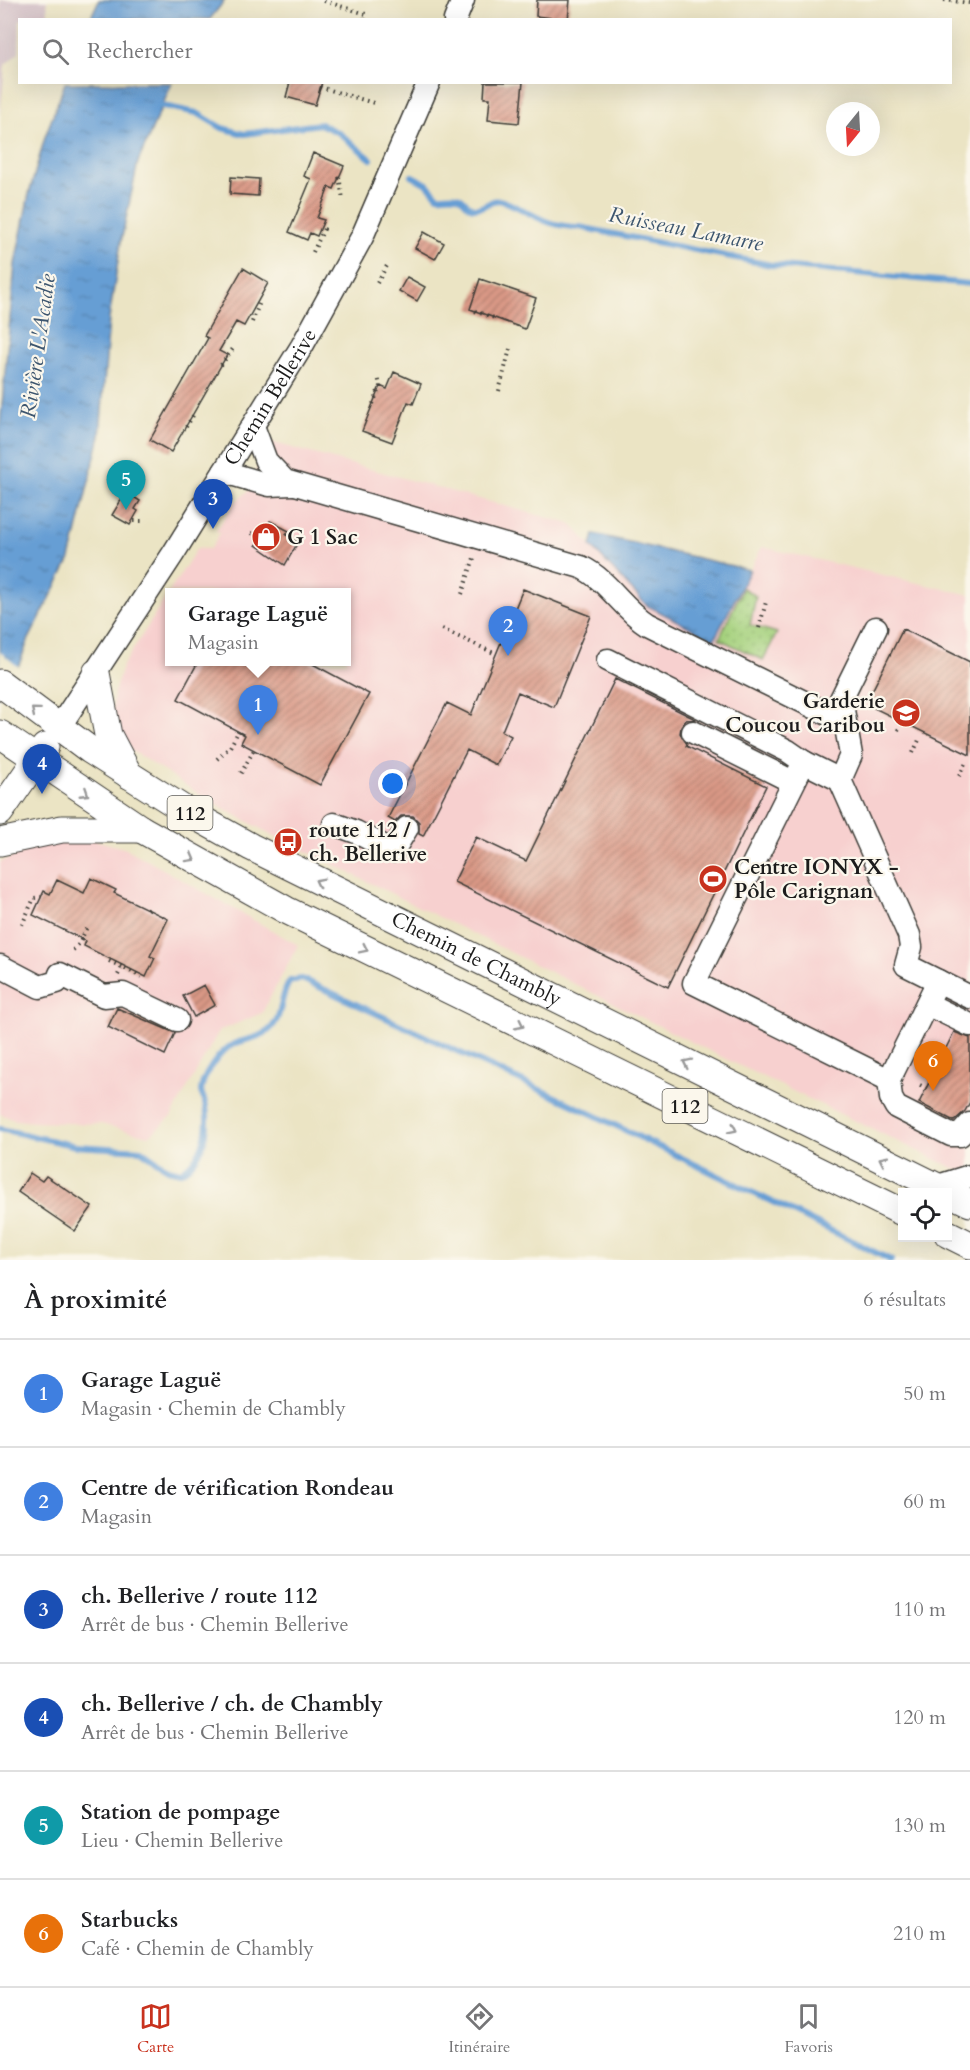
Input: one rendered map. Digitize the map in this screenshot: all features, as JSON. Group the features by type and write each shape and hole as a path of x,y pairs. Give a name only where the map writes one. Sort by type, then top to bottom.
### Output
{"main road":[{"path":"96,673 108,735 129,776"},
{"name":"Chemin de Chambly","path":"6,688 58,729 129,776 188,812 278,861 970,1203"},
{"name":"Chemin Bellerive","path":"0,812 58,729"},
{"name":"Chemin de Chambly","path":"0,734 141,829 318,926 898,1210"},
{"path":"0,842 62,829 141,829"},
{"path":"952,1236 970,1245"}],"street":[{"path":"456,18 463,0"},
{"name":"Chemin Bellerive","path":"58,729 96,673 302,346 362,237 428,84"},
{"path":"253,426 270,466 279,477 291,484 581,567 599,578 631,614 647,624 844,722"},
{"path":"224,472 269,485 291,484"},
{"path":"840,780 851,754 841,699 876,628"},
{"path":"608,660 788,751 804,762 840,780 909,935 911,947 906,965 970,997"},
{"path":"693,732 794,782"},
{"path":"804,762 694,983 889,1080"},
{"path":"334,824 356,832 393,851 407,828"},
{"path":"0,966 40,987 57,981 60,974 104,996 123,994 177,1020"},
{"path":"938,981 889,1080 893,1103 901,1110 954,1136 963,1133 970,1124"},
{"path":"927,1004 970,1025"},
{"path":"936,1186 970,1176"}],"path":[{"path":"944,0 970,3"},
{"path":"324,2 366,14 365,18"},
{"path":"320,87 377,105"},
{"path":"339,177 343,199"},
{"path":"313,252 324,229 321,228"},
{"path":"377,282 388,264"},
{"path":"252,322 260,302"},
{"path":"475,311 494,318"},
{"path":"499,391 511,345"},
{"path":"221,365 236,346"},
{"path":"373,404 380,386 378,376"},
{"path":"186,427 194,414"},
{"path":"135,521 142,521"},
{"path":"251,533 262,534"},
{"path":"462,594 477,552"},
{"path":"759,628 766,602"},
{"path":"442,629 496,654"},
{"path":"898,730 903,722"},
{"path":"217,759 230,747 238,732"},
{"path":"913,753 919,740"},
{"path":"242,773 254,750"},
{"path":"959,776 966,763"},
{"path":"22,925 34,898 41,897"},
{"path":"73,950 79,944 88,925"},
{"path":"109,961 141,977"},
{"path":"118,975 122,967"},
{"path":"935,1054 941,1058"},
{"path":"920,1084 927,1088"}],"shaded area":[{"path":"0,0 47,0 47,18 18,18 18,53 5,65 0,115"},
{"path":"267,441 571,524 646,605 714,639 762,547 970,595 970,1176 734,1063 263,830 210,801 129,749 112,713 114,693 122,667 165,599 165,666 351,666 351,588 172,588 197,548 210,549 220,533 216,531 234,503 249,490"},
{"path":"91,839 127,849 298,945 262,1013 219,1031 171,1117 149,1136 101,1124 34,1122 16,1120 0,1114 0,862 39,844"}],"green space":[{"path":"743,588 756,596 750,625 777,633 763,660 719,639"}],"water":[{"path":"99,0 225,0 211,18 90,18"},
{"name":"Rivière L'Acadie","path":"65,84 172,84 138,162 121,242 109,319 100,436 70,559 28,641 19,665 0,696 0,427 15,264 29,194 45,137"},
{"path":"594,534 750,570 714,640 646,605 591,546"}],"pier":[{"path":"0,652 20,668 0,699"}],"building":[{"path":"537,0 570,0 568,18 536,16"},
{"path":"289,84 321,84 315,105 286,97"},
{"path":"485,84 523,84 519,123 488,120 490,98 484,98"},
{"path":"313,153 344,166 334,189 329,187 317,218 324,220 317,236 310,233 307,240 289,232 311,179 304,176"},
{"path":"231,177 259,179 258,196 230,194"},
{"path":"424,232 444,243 435,259 415,248"},
{"path":"243,268 268,283 244,326 236,322 219,351 227,355 171,452 150,440 208,338 204,336"},
{"path":"407,277 425,287 417,301 399,291"},
{"path":"480,279 536,298 525,329 470,309"},
{"path":"394,372 421,384 413,404 408,402 392,442 362,431 380,386 387,389"},
{"path":"126,492 140,501 135,509 138,511 130,525 112,515"},
{"path":"270,521 289,531 286,535 298,542 285,565 256,545"},
{"path":"523,589 591,616 554,707 518,692 502,731 511,736 496,765 467,750 423,836 419,834 419,822 413,816 401,816 395,822 388,818 447,703 471,715"},
{"path":"903,629 970,662 970,755 870,706 872,701 868,699"},
{"path":"196,666 316,666 369,694 320,785 241,743 245,735 178,699"},
{"path":"615,679 695,719 686,720 681,727 680,733 686,746 766,786 668,987 454,882 476,837 526,861"},
{"path":"91,878 116,890 114,893 168,919 150,956 155,958 146,977 84,946 86,941 33,915 44,891 50,894 57,880 84,893"},
{"path":"204,985 215,1005 194,1017 183,996"},
{"path":"117,1008 175,1033 165,1055 108,1027"},
{"path":"954,1032 970,1038 970,1102 965,1111 954,1121 919,1103"},
{"path":"30,1173 42,1181 46,1176 92,1207 75,1231 18,1192"}],"waterway":[{"name":"Ruisseau Lamarre","path":"153,104 197,113 222,128 244,134 320,124 339,133 371,159"},
{"name":"Ruisseau Lamarre","path":"412,176 427,184 438,196 453,195 473,208 480,208 499,200 556,224 771,265 970,284"},
{"path":"0,1129 76,1146 141,1150 168,1169 181,1172 190,1165 202,1147 207,1113 201,1092 204,1079 212,1065 229,1047 268,1031 277,1020 284,993 290,981 302,979 592,1114 891,1260"}],"place":[{"name":"Station de pompage","path":"126,510"},
{"name":"ch. Bellerive / route 112","path":"213,529"},
{"name":"G 1 Sac","path":"266,537"},
{"name":"Centre de vérification Rondeau","path":"508,656"},
{"name":"Garderie Coucou Caribou","path":"906,713"},
{"name":"Garage Laguë","path":"258,735"},
{"name":"ch. Bellerive / ch. de Chambly","path":"42,794"},
{"name":"route 112 / ch. Bellerive","path":"288,842"},
{"name":"Centre IONYX - Pôle Carignan","path":"713,879"},
{"name":"Starbucks","path":"933,1091"}]}
